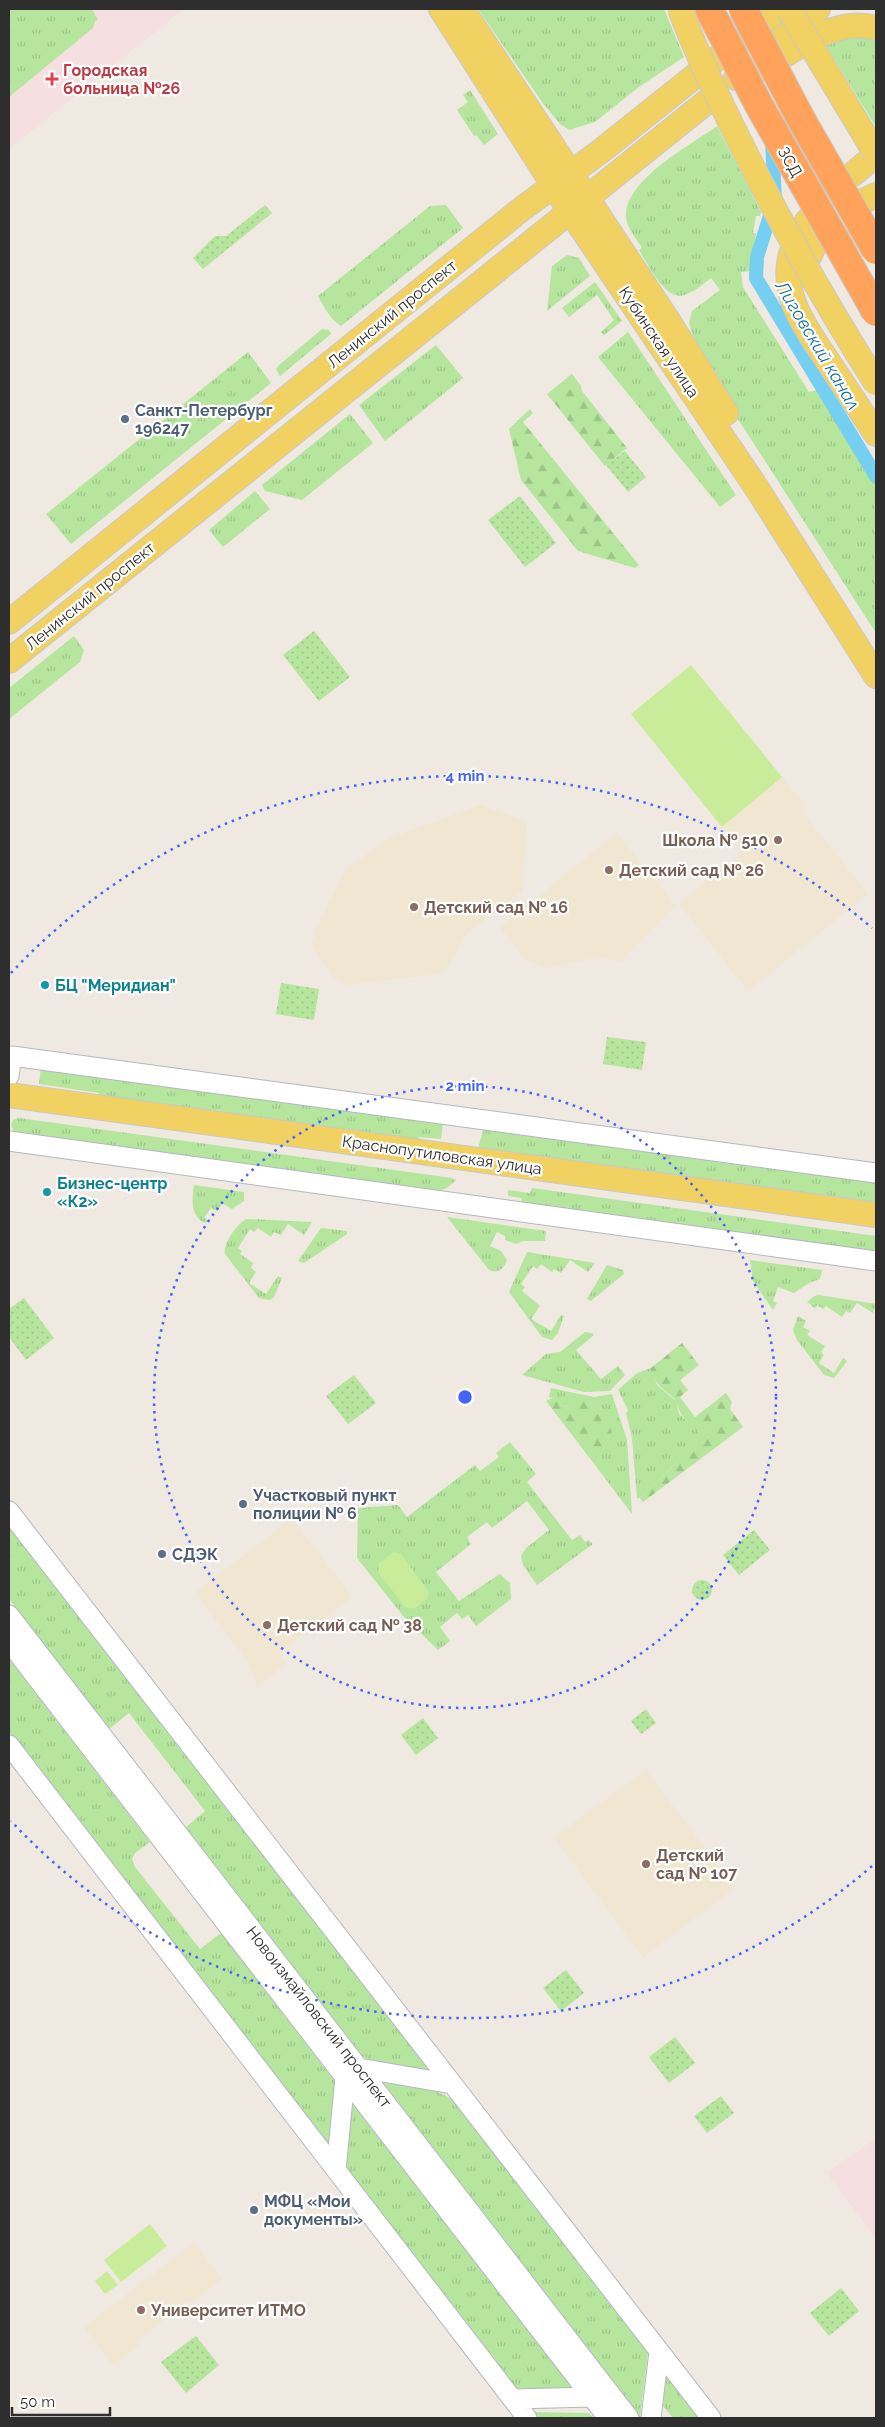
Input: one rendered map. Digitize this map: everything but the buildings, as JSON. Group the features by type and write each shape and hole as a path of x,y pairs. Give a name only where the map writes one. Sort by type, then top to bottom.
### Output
{"highway":[{"name":"ЗСД","path":"709,9 760,107 876,312"},
{"name":"ЗСД","path":"743,9 801,118 876,250"}],"main road":[{"name":"Кубинская улица","path":"441,9 578,205 876,676"},
{"name":"Кубинская улица","path":"462,9 561,180"},
{"path":"680,9 721,103 756,174 809,273 876,383"},
{"name":"Ленинский проспект","path":"9,622 561,180 779,9"},
{"path":"789,9 874,156 853,174"},
{"path":"818,9 736,78 765,66 825,32 846,26 876,28"},
{"name":"Ленинский проспект","path":"9,661 709,100"},
{"name":"Кубинская улица","path":"578,205 666,319 876,651"},
{"path":"805,247 787,267 792,299 800,320 876,434"},
{"name":"Краснопутиловская улица","path":"9,1095 876,1214"},
{"name":"Краснопутиловская улица","path":"9,1109 876,1228"}],"street":[{"path":"9,1076 12,1056 876,1173"},
{"path":"9,1141 876,1261"},
{"path":"9,1511 710,2418"},
{"name":"Новоизмайловский проспект","path":"9,1615 352,2073"},
{"name":"Новоизмайловский проспект","path":"9,1642 352,2073 599,2392 630,2418"},
{"path":"9,1745 527,2418"},
{"path":"336,2170 352,2073 452,2084"},
{"path":"651,2418 659,2352"},
{"path":"513,2399 599,2392"},
{"name":"Новоизмайловский проспект","path":"599,2392 608,2418"}],"shaded area":[{"name":"Городская больница №26","path":"9,9 184,9 9,149"},
{"name":"Школа № 510","path":"691,665 803,803 803,813 868,894 748,991 679,904 742,853 631,714"},
{"name":"Детский сад № 16","path":"481,805 527,822 522,891 468,932 447,968 438,974 348,985 334,978 311,946 317,927 344,871 389,838"},
{"name":"Детский сад № 26","path":"617,833 676,906 620,962 599,957 546,968 526,960 500,927"},
{"name":"Детский сад № 38","path":"292,1518 352,1597 279,1653 286,1664 258,1687 248,1662 195,1593"},
{"name":"Детский сад № 107","path":"646,1770 735,1888 643,1957 554,1837"},
{"path":"876,2139 876,2240 827,2172"},
{"name":"Университет ИТМО","path":"194,2243 222,2279 190,2303 188,2301 136,2341 139,2345 113,2365 84,2327"}],"green space":[{"path":"9,9 92,9 98,20 95,21 93,28 9,97"},
{"path":"478,9 664,9 684,57 639,87 595,122 569,130 560,124 542,102"},
{"path":"868,36 876,40 876,127 825,44 840,37"},
{"path":"470,90 498,134 484,145 476,135 474,136 457,110 468,102 463,95"},
{"path":"717,126 761,212 760,216 756,216 753,233 756,234 750,271 741,272 743,287 809,392 817,390 876,484 876,633 716,385 692,333 689,323 692,311 720,290 711,278 688,294 677,296 670,293 647,264 639,250 642,248 627,221 628,203 647,177 676,153"},
{"path":"265,205 272,213 203,269 193,258 215,236 226,236"},
{"path":"446,205 463,228 341,326 334,320 318,296 430,206"},
{"path":"567,255 579,258 590,276 547,311 552,266"},
{"path":"595,282 622,321 604,335 601,332 614,320 597,295 569,317 562,308"},
{"path":"322,329 329,330 331,334 280,376 276,369 278,366"},
{"path":"628,332 736,495 720,507 598,357"},
{"path":"436,345 463,378 385,441 359,405"},
{"path":"248,352 271,383 71,544 46,514"},
{"path":"572,374 581,386 582,391 627,448 605,466 547,394"},
{"path":"530,409 533,413 523,422 639,565 635,568 578,551 521,480 509,429"},
{"path":"350,414 373,443 302,500 265,491 262,485"},
{"path":"625,451 646,477 628,492 606,465"},
{"path":"255,491 270,509 223,547 209,530"},
{"path":"520,496 556,543 525,567 488,520"},
{"path":"314,631 350,677 319,701 283,655"},
{"path":"74,636 84,650 80,662 9,719 9,688"},
{"path":"691,665 782,777 722,827 631,714"},
{"path":"281,983 319,989 314,1020 276,1014"},
{"path":"607,1037 646,1042 642,1070 603,1064"},
{"path":"41,1067 443,1122 441,1139 419,1137 418,1144 99,1100 99,1093 39,1084"},
{"path":"19,1118 456,1180 447,1188 430,1194 15,1134 11,1125 13,1120"},
{"path":"484,1127 876,1182 876,1207 477,1152"},
{"path":"194,1185 244,1192 244,1201 232,1209 222,1203 217,1211 211,1208 204,1218 210,1221 205,1223 194,1212"},
{"path":"532,1188 876,1236 876,1255 524,1207 521,1198 508,1196 508,1190 530,1193"},
{"path":"447,1217 546,1231 545,1241 523,1241 516,1244 505,1240 505,1236 497,1232 490,1246 501,1251 507,1260 501,1270 493,1271 489,1270"},
{"path":"246,1219 312,1222 304,1235 288,1224 281,1235 274,1232 271,1237 258,1228 254,1232 250,1229 238,1248 242,1251 240,1254 253,1263 251,1268 256,1272 249,1283 266,1294 278,1276 282,1278 274,1297 270,1300 259,1298 225,1254 226,1245 231,1234"},
{"path":"321,1228 347,1231 347,1234 304,1263 298,1261"},
{"path":"527,1252 595,1263 588,1272 570,1260 561,1273 554,1269 552,1272 541,1264 537,1269 533,1266 521,1284 525,1287 522,1291 540,1306 531,1319 551,1331 561,1315 564,1316 558,1333 552,1340 542,1337 509,1292"},
{"path":"750,1260 822,1270 820,1279 809,1283 794,1293 778,1287 773,1301 777,1303 773,1310 753,1281"},
{"path":"607,1265 623,1270 624,1274 591,1301 587,1299"},
{"path":"819,1295 876,1304 873,1313 857,1303 850,1313 846,1311 842,1317 826,1306 823,1309 817,1305 815,1308 807,1302 814,1296"},
{"path":"24,1298 54,1338 26,1360 9,1337 9,1309"},
{"path":"798,1316 806,1321 803,1327 810,1331 807,1335 825,1346 821,1352 824,1355 819,1363 834,1373 843,1358 847,1361 834,1378 824,1375 797,1340 793,1330"},
{"path":"585,1332 594,1335 576,1350 601,1379 618,1366 625,1375 610,1391 584,1392 522,1375 546,1354 560,1352"},
{"path":"682,1343 699,1365 680,1380 688,1390 680,1397 695,1417 726,1393 732,1402 730,1409 743,1427 643,1502 640,1498 672,1467 697,1434 697,1429 684,1417 674,1399 656,1381 651,1368"},
{"path":"651,1368 657,1385 676,1401 679,1414 697,1429 697,1435 672,1467 640,1498 637,1498 632,1438 626,1413 628,1410 618,1390 637,1373"},
{"path":"354,1375 376,1403 348,1424 326,1396"},
{"path":"551,1388 594,1397 612,1394 627,1440 632,1514 595,1465 612,1432 577,1402 564,1407 554,1397 549,1398"},
{"path":"554,1397 564,1407 576,1402 588,1404 607,1421 612,1432 595,1465 546,1401"},
{"path":"510,1442 536,1474 527,1482 572,1540 580,1535 585,1542 588,1540 593,1544 537,1585 523,1565 521,1556 526,1548 549,1530 527,1501 492,1528 487,1522 467,1537 471,1544 436,1572 459,1601 500,1574 510,1583 511,1599 476,1626 468,1615 462,1619 457,1613 440,1627 450,1641 438,1650 404,1617 357,1558 358,1508 398,1505 407,1517 475,1465 480,1471 499,1457 496,1453"},
{"path":"9,1521 429,2067 427,2071 371,2061 361,2055 185,1828 205,1811 129,1713 109,1729 9,1599"},
{"path":"754,1530 770,1550 739,1575 723,1555"},
{"path":"394,1552 401,1554 429,1592 427,1599 414,1609 405,1607 378,1572 379,1563"},
{"path":"702,1580 709,1583 712,1590 709,1597 702,1600 695,1597 692,1590 695,1583"},
{"path":"9,1659 150,1842 135,1853 132,1859 135,1867 200,1949 221,1933 336,2083 330,2144 327,2143 9,1733"},
{"path":"646,1709 656,1723 641,1734 631,1721"},
{"path":"423,1718 438,1738 416,1755 401,1735"},
{"path":"566,1970 584,1993 561,2011 543,1988"},
{"path":"675,2037 695,2063 669,2083 649,2057"},
{"path":"382,2083 431,2090 441,2093 457,2104 648,2353 640,2418"},
{"path":"721,2096 734,2113 707,2133 694,2116"},
{"path":"354,2106 570,2384 571,2390 520,2390 514,2386 345,2167 351,2108"},
{"path":"150,2224 167,2246 121,2282 104,2260"},
{"path":"107,2271 118,2285 105,2294 95,2281"},
{"path":"841,2288 859,2311 829,2336 810,2313"},
{"path":"196,2336 219,2365 186,2393 161,2362"},
{"path":"667,2374 701,2418 673,2418 663,2406"},
{"path":"532,2412 589,2413 593,2418 537,2418"}],"waterway":[{"name":"Лиговский канал","path":"772,142 775,200 757,257 756,278 876,476"}],"place":[{"name":"Городская больница №26","path":"52,79"},
{"name":"Санкт-Петербург 196247","path":"125,419"},
{"name":"Школа № 510","path":"778,840"},
{"name":"Детский сад № 26","path":"609,870"},
{"name":"Детский сад № 16","path":"414,907"},
{"name":"БЦ \"Меридиан\"","path":"45,985"},
{"name":"Бизнес-центр «К2»","path":"47,1192"},
{"name":"Участковый пункт полиции № 6","path":"243,1504"},
{"name":"СДЭК","path":"162,1554"},
{"name":"Детский сад № 38","path":"267,1625"},
{"name":"Детский сад № 107","path":"646,1864"},
{"name":"МФЦ «Мои документы»","path":"254,2210"},
{"name":"Университет ИТМО","path":"141,2310"}]}
